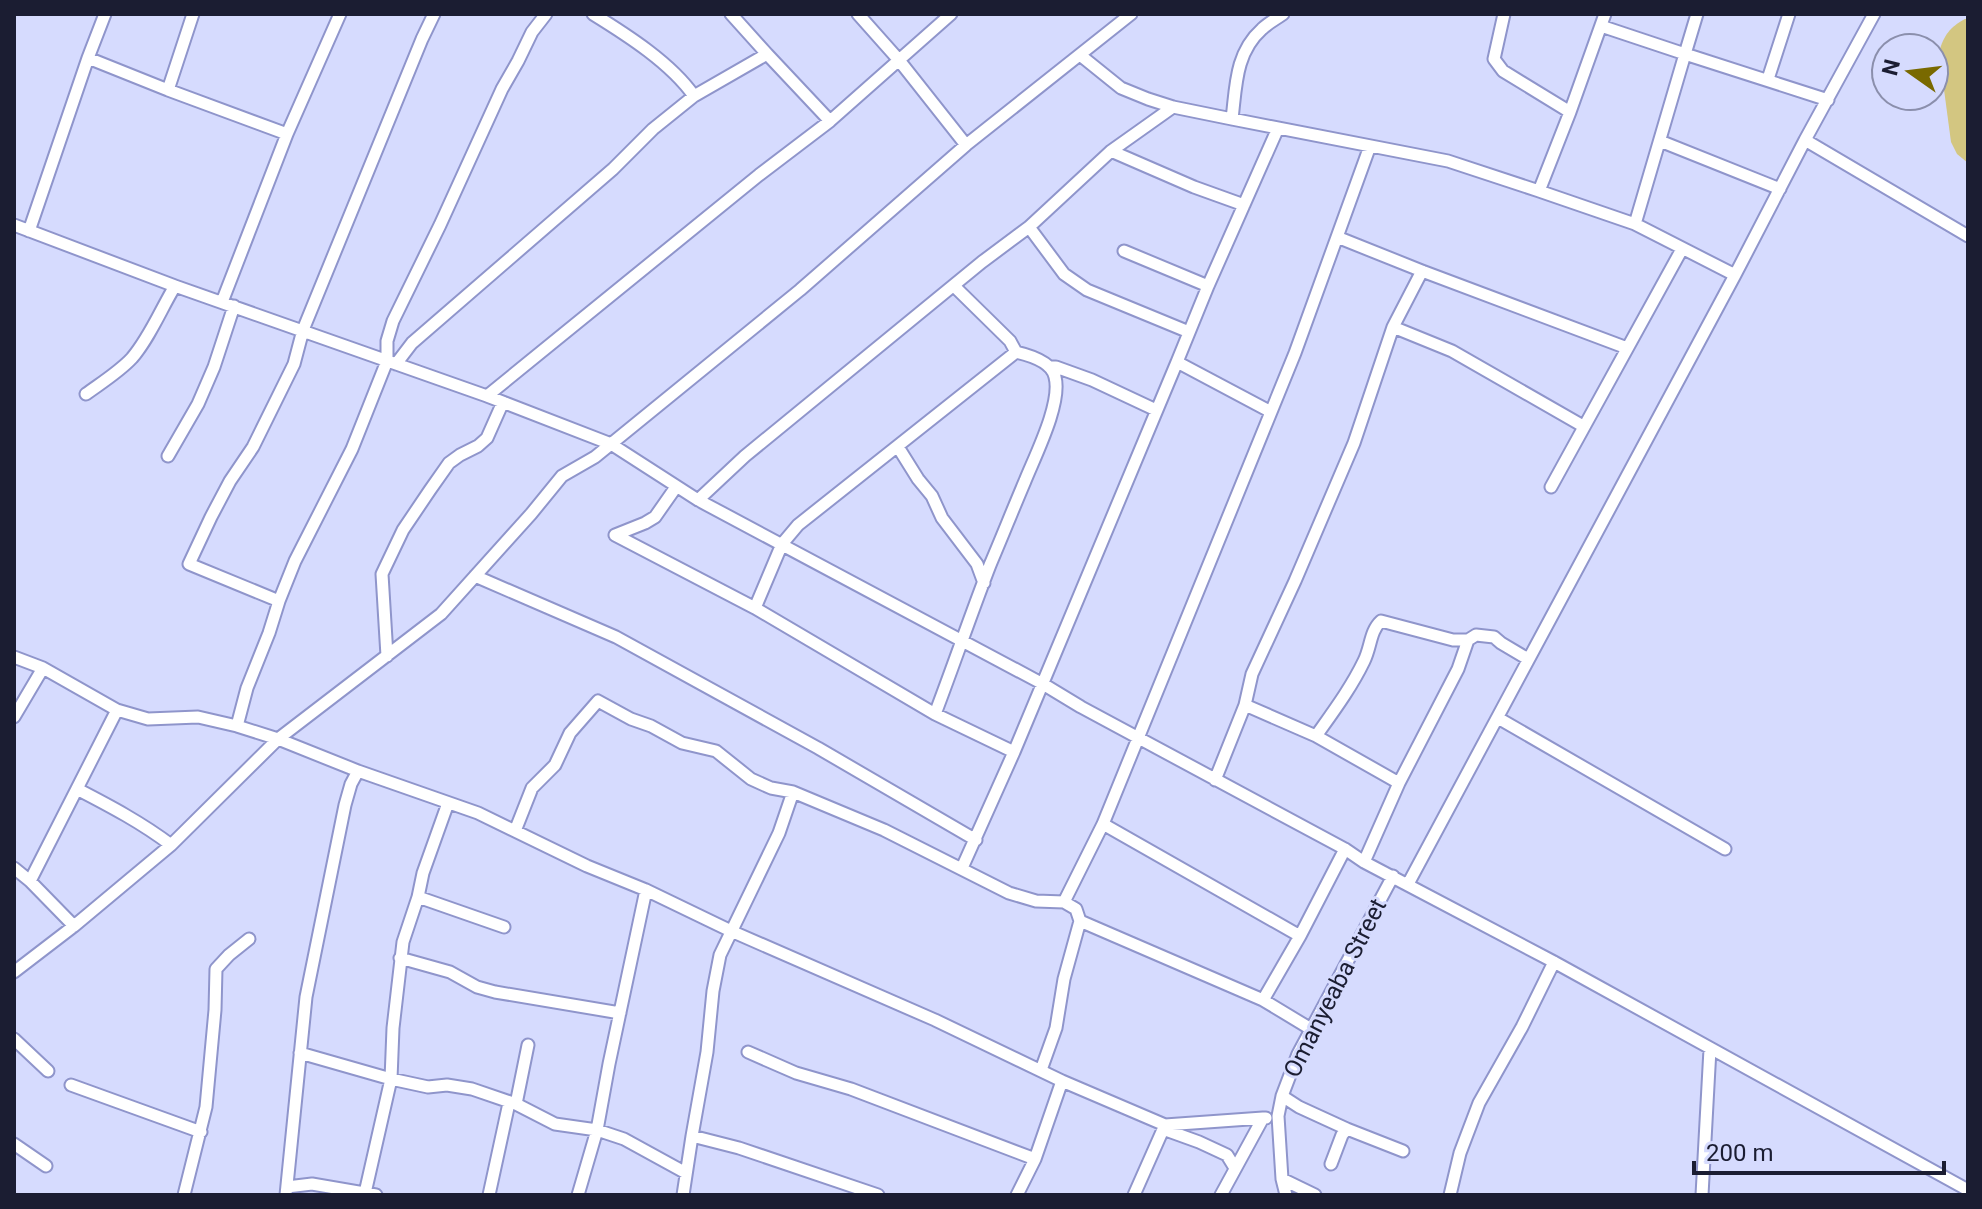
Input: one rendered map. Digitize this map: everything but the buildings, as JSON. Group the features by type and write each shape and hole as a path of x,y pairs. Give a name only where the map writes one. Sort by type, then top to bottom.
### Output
{"street":[{"path":"29,231 105,14"},
{"path":"168,90 193,14"},
{"path":"168,456 198,404 214,367 228,304 287,134 340,14"},
{"path":"279,601 189,564 294,364 303,330 434,14"},
{"path":"392,362 387,341 393,321 502,89 532,32 546,14"},
{"path":"593,14 626,34 659,60 694,96"},
{"path":"731,14 830,121"},
{"path":"858,14 966,145"},
{"path":"487,396 830,121 951,14"},
{"path":"14,972 171,845 278,739 441,614 562,476 595,457 800,290 966,145 1131,14"},
{"path":"1232,119 1241,58 1247,45 1283,14"},
{"path":"1504,14 1494,59 1498,65 1570,112"},
{"path":"1635,224 1697,14"},
{"path":"1768,79 1789,14"},
{"path":"1408,884 1874,14"},
{"path":"1539,191 1603,20 1685,54 1828,100"},
{"path":"237,726 247,688 295,561 392,362 613,169 653,129 694,96 767,54"},
{"path":"1080,55 1121,88 1148,99 1173,107 1448,161 1635,224 1735,275"},
{"path":"88,58 287,134"},
{"path":"698,500 745,456 1029,227 1111,151 1173,107"},
{"path":"962,868 1278,128"},
{"path":"1805,140 1968,236"},
{"path":"1660,141 1780,189"},
{"path":"1064,902 1103,824 1295,353 1370,146"},
{"path":"1111,151 1244,205"},
{"path":"14,225 611,444 698,500 1043,684 1968,1190"},
{"path":"1029,227 1064,274 1087,290 1189,332"},
{"path":"1337,237 1627,348"},
{"path":"1551,487 1682,249"},
{"path":"1124,251 1208,286"},
{"path":"1215,780 1245,705 1252,674 1354,443 1393,327 1422,271"},
{"path":"86,394 126,365 145,341 175,286"},
{"path":"954,286 1010,341 1016,352"},
{"path":"1393,327 1452,351 1583,426"},
{"path":"935,714 1055,399 1055,373 1026,354 1016,352"},
{"path":"755,608 782,544 798,525 1016,352"},
{"path":"1177,362 1271,412"},
{"path":"1050,367 1092,380 1156,410"},
{"path":"387,656 382,574 403,530 430,490 449,463 487,438 503,402"},
{"path":"898,447 932,496 942,518 977,564 984,583"},
{"path":"676,487 655,517 615,535 755,608 935,714 1014,752"},
{"path":"475,576 616,637 818,748 976,840"},
{"path":"1316,736 1345,695 1366,657 1375,627 1381,621 1453,640 1468,640 1476,635 1494,637 1528,659"},
{"path":"1364,862 1399,783 1458,669 1468,640"},
{"path":"14,657 43,668 117,710 148,719 203,718 237,726 478,813 587,866 935,1020 1227,1155 1235,1168"},
{"path":"14,717 43,668"},
{"path":"515,831 532,788 555,765 570,733 598,701 682,743 716,751 751,779 771,788 793,792 884,830 1022,898 1064,902 1076,909 1080,921 1064,979 1056,1028 1041,1070"},
{"path":"1245,705 1316,736 1399,783"},
{"path":"30,881 117,710"},
{"path":"1498,718 1725,849"},
{"path":"358,771 345,805 306,997 287,1191 312,1184 370,1194 391,1079 403,942 448,803"},
{"path":"77,789 129,816 171,845"},
{"path":"683,1195 720,955 779,833 793,792"},
{"path":"1103,824 1300,936"},
{"path":"1263,1000 1345,849"},
{"path":"14,868 74,926"},
{"name":"Omanyeaba Street","path":"1286,1195 1278,1116 1282,1096 1298,1054 1393,876"},
{"path":"578,1195 597,1130 646,890"},
{"path":"418,897 504,927"},
{"path":"1080,921 1263,1000 1311,1029"},
{"path":"184,1195 206,1107 216,969 249,939"},
{"path":"400,958 450,972 477,987 495,992 620,1013"},
{"path":"1450,1195 1460,1153 1479,1103 1554,962"},
{"path":"14,1039 48,1071"},
{"path":"489,1195 528,1045"},
{"path":"1702,1195 1710,1049"},
{"path":"748,1052 796,1073 851,1089 1035,1159"},
{"path":"300,1053 391,1079 428,1087 457,1086 513,1103 555,1124 597,1130 624,1139 686,1173"},
{"path":"1017,1195 1035,1159 1062,1081"},
{"path":"71,1085 201,1132"},
{"path":"1282,1096 1347,1129 1403,1151"},
{"path":"1164,1127 1278,1116"},
{"path":"1221,1195 1263,1118"},
{"path":"1134,1195 1164,1127"},
{"path":"1331,1164 1347,1129"},
{"path":"692,1136 739,1148 878,1195"},
{"path":"14,1144 46,1166"},
{"path":"1282,1179 1315,1195"}],"shaded area":[{"path":"1968,19 1968,163 1957,154 1951,142 1947,112 1950,112 1948,32"}]}
